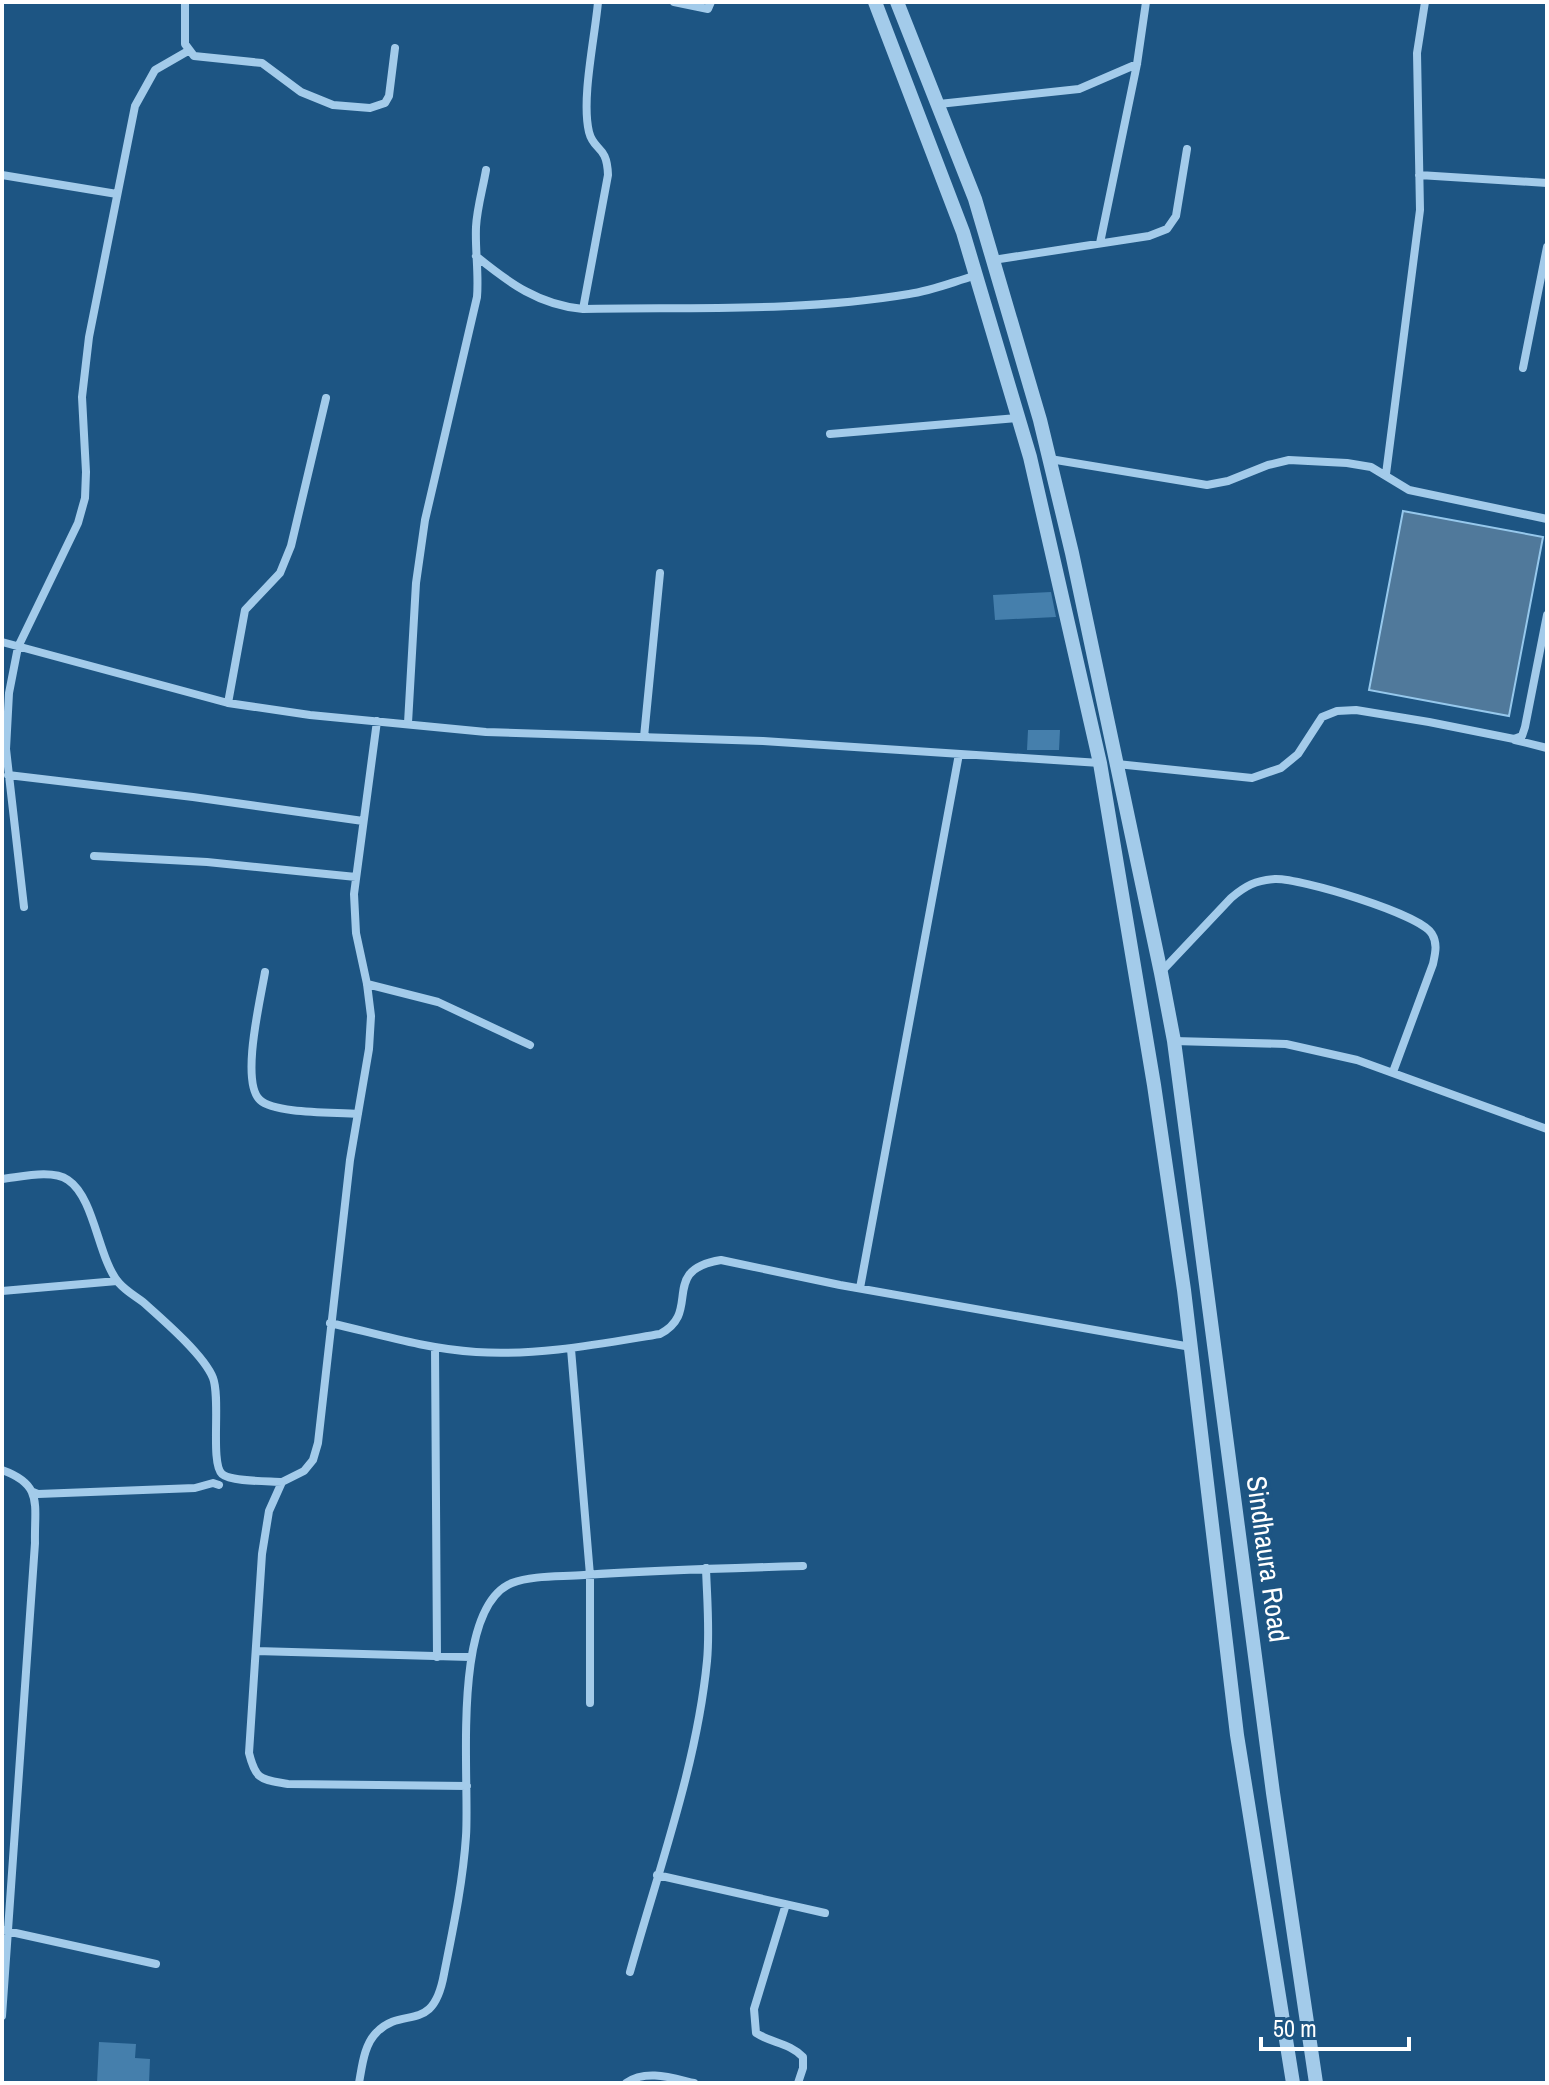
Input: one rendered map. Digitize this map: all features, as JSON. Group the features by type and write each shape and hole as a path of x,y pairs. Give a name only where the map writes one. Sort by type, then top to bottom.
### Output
{"street":[{"path":"185,2 185,44 194,56 262,63 301,92 333,105 380,107 389,96 395,48"},
{"path":"583,309 608,175 608,159 593,141 587,115 598,2"},
{"path":"674,2 708,9 711,2"},
{"path":"875,2 963,232 1030,457 1100,763 1154,1085 1191,1347 1237,1735 1293,2083"},
{"name":"Sindhaura Road","path":"897,2 975,199 1050,459 1161,973 1174,1041 1269,1765 1316,2083"},
{"path":"1100,243 1137,64 1146,2"},
{"path":"1386,474 1420,210 1417,53 1425,2"},
{"path":"24,907 8,775 6,714 18,647 78,523 85,498 82,397 89,337 135,106 155,70 188,51"},
{"path":"939,104 1079,89 1137,64"},
{"path":"993,260 1149,236 1167,229 1176,216 1187,149"},
{"path":"408,723 416,583 422,536 477,297 476,225 486,170"},
{"path":"2,175 117,194"},
{"path":"1419,175 1547,183"},
{"path":"1523,368 1547,247"},
{"path":"475,255 511,284 538,299 583,309 786,307 855,302 913,294 974,276"},
{"path":"228,703 245,610 252,599 280,573 291,546 326,398"},
{"path":"830,434 1017,418"},
{"path":"1050,459 1207,485 1289,460 1347,463 1371,467 1409,490 1547,519"},
{"path":"644,737 660,573"},
{"path":"1514,739 1522,736 1525,727 1547,615"},
{"path":"2,642 228,703 310,715 486,732 763,741 1100,763"},
{"path":"1117,764 1252,778 1281,768 1298,754 1322,717 1337,711 1356,710 1429,722 1547,748"},
{"path":"2,1179 42,1176 67,1179 86,1206 117,1281 196,1354 213,1377 218,1412 218,1466 223,1474 233,1478 282,1482 304,1471 313,1460 318,1443 330,1323 369,1049 371,1016 356,933 356,877 377,721"},
{"path":"860,1288 959,754"},
{"path":"8,775 363,821"},
{"path":"94,856 207,862 356,877"},
{"path":"1161,973 1231,898 1243,887 1258,881 1279,879 1310,884 1412,917 1434,936 1436,949 1393,1072"},
{"path":"265,972 251,1063 253,1088 260,1099 273,1106 292,1109 358,1114"},
{"path":"367,984 438,1002 530,1045"},
{"path":"1174,1041 1286,1044 1357,1060 1547,1129"},
{"path":"330,1323 435,1347 475,1352 528,1353 571,1349 660,1334 670,1329 678,1318 684,1281 692,1269 721,1260 1191,1347"},
{"path":"2,1291 117,1281"},
{"path":"435,1347 437,1657"},
{"path":"571,1349 590,1575 590,1703"},
{"path":"2,1470 27,1482 33,1492 35,1543 5,1930 2,2016"},
{"path":"282,1482 269,1511 262,1554 249,1753 254,1773 263,1780 288,1784 467,1786"},
{"path":"33,1492 219,1485"},
{"path":"359,2083 362,2061 377,2031 424,2013 441,1993 466,1838 470,1657 485,1612 495,1595 512,1583 590,1575 803,1566"},
{"path":"630,1972 687,1769 703,1693 708,1657 706,1568"},
{"path":"256,1651 470,1657"},
{"path":"657,1875 825,1913"},
{"path":"786,1904 754,2009 753,2023 756,2033 766,2040 796,2049 803,2057 798,2083"},
{"path":"5,1930 156,1964"},
{"path":"626,2083 635,2077 646,2076 694,2083"}],"water":[{"path":"1403,511 1543,537 1509,716 1369,690"}],"building":[{"path":"1051,592 1056,617 995,620 993,595"},
{"path":"1028,730 1060,730 1059,750 1027,750"},
{"path":"99,2042 136,2044 135,2058 150,2059 149,2083 97,2083"}]}
